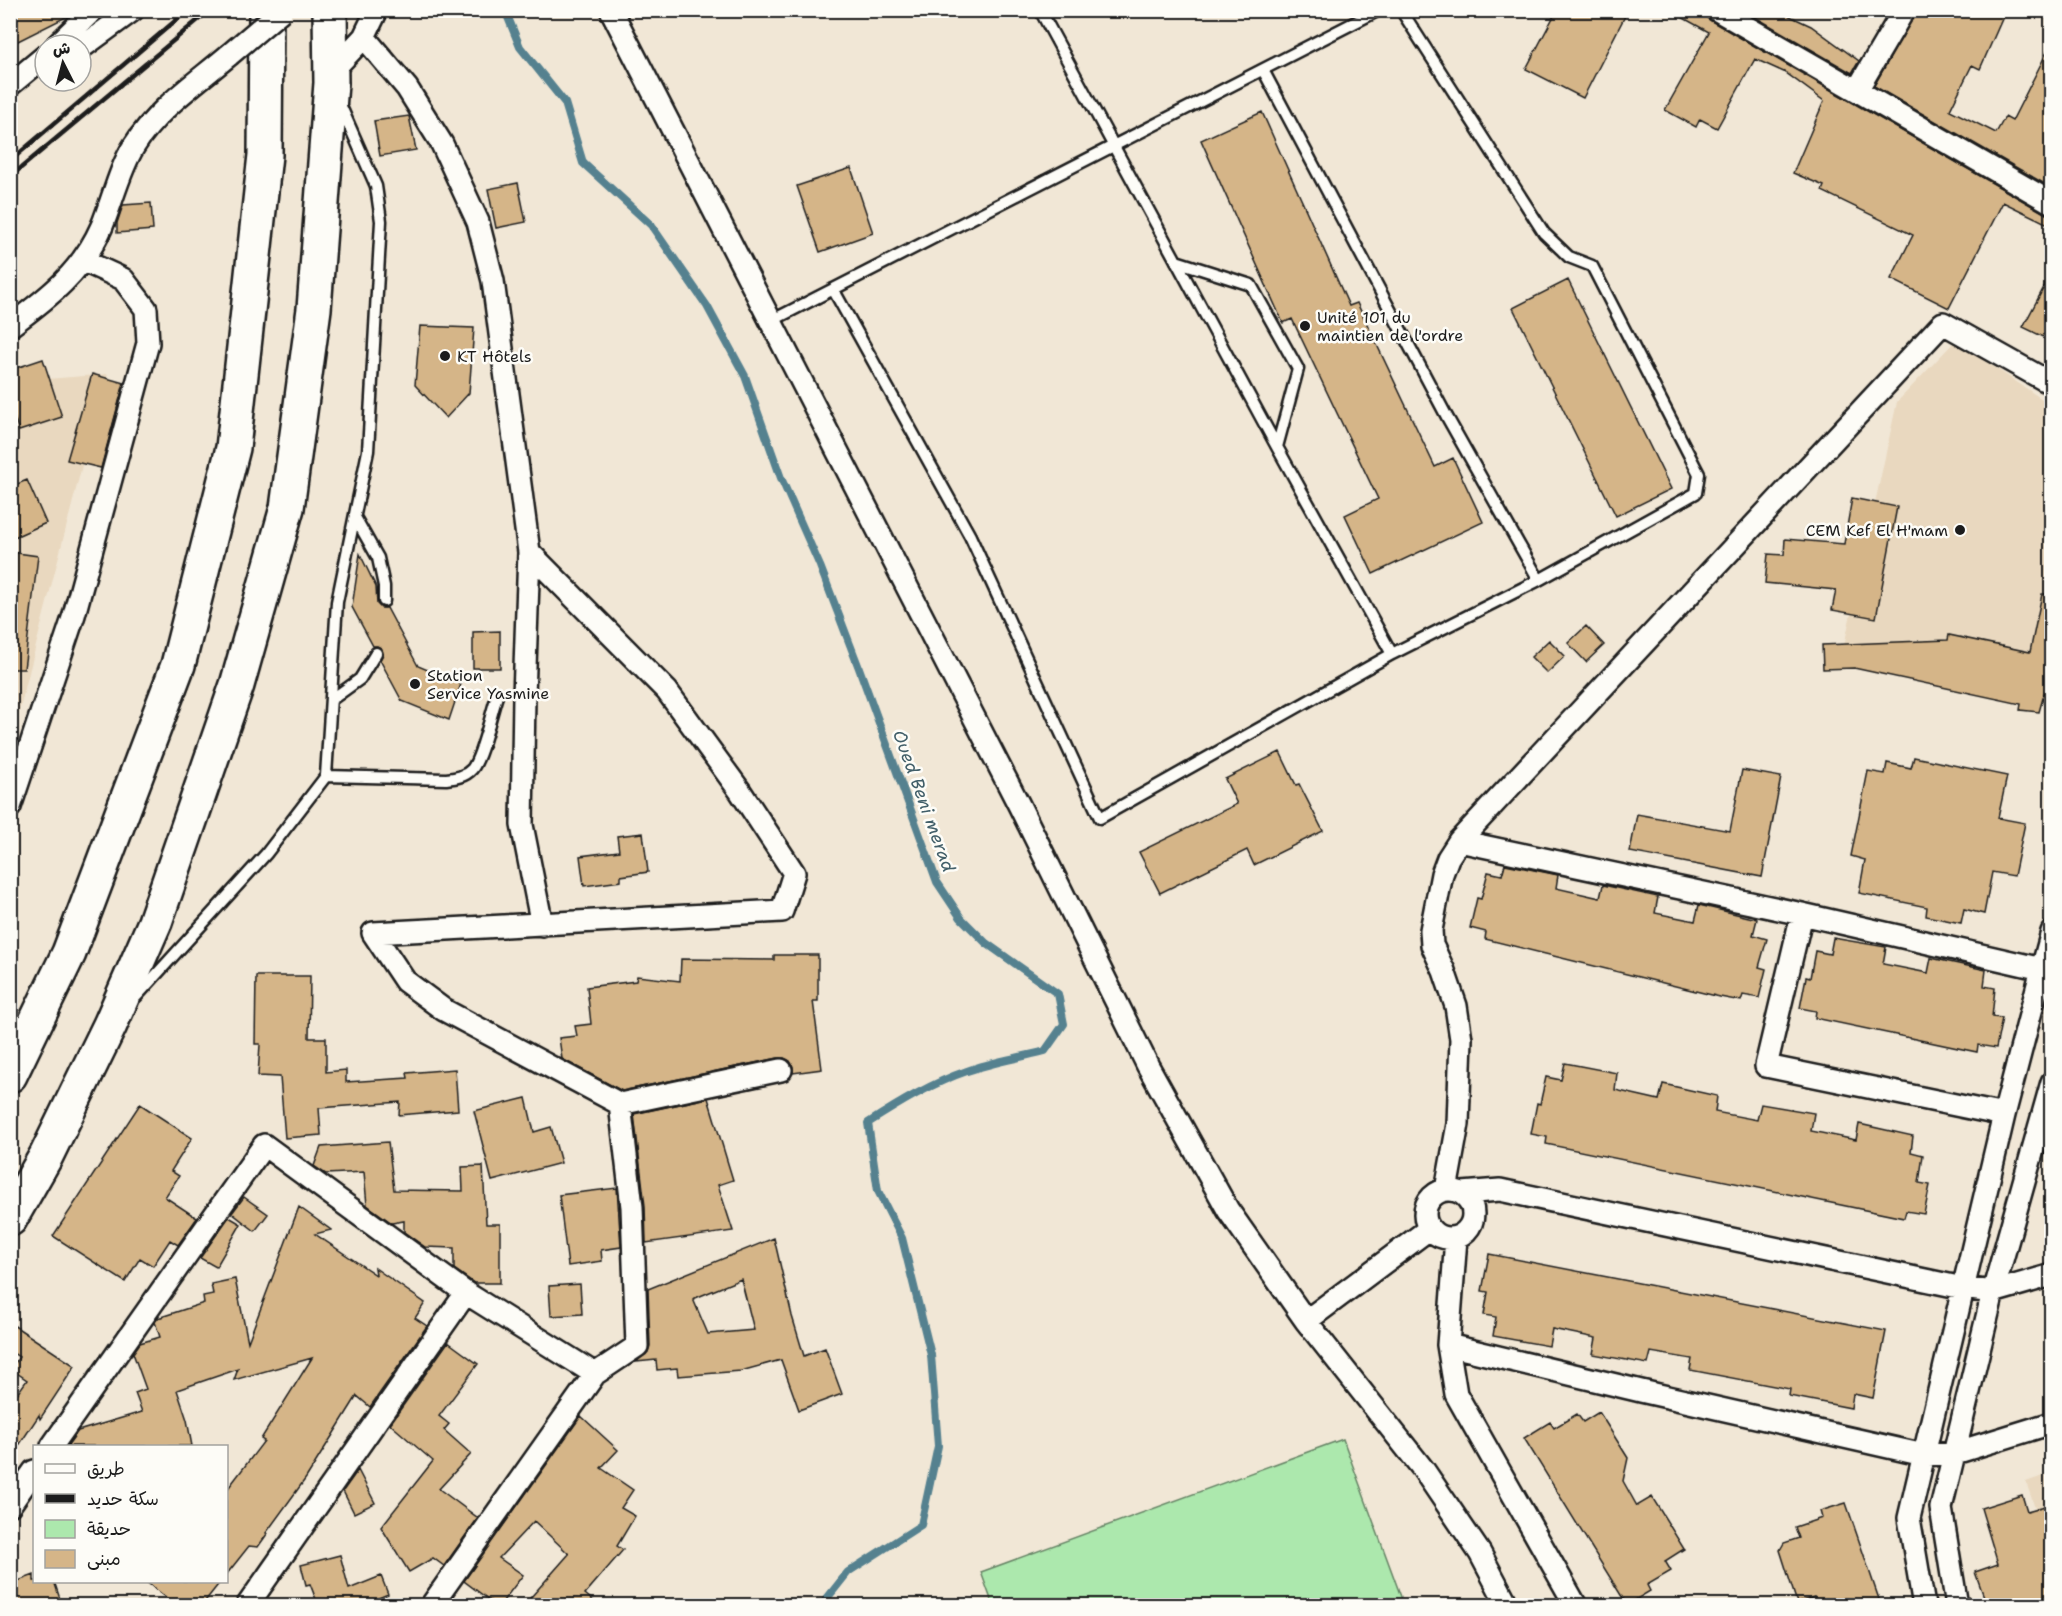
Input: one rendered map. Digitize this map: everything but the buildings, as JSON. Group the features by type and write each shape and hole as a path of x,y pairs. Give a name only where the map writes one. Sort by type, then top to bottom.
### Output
{"highway":[{"path":"10,1075 69,953 178,665 233,448 265,155 266,10"},
{"path":"10,1219 46,1156 110,1025 155,922 234,696 287,508 314,309 331,77 330,10"}],"street":[{"path":"69,33 93,10"},
{"path":"93,39 133,10"},
{"path":"10,326 72,276 84,261 101,227 132,148 142,134 167,108 282,10"},
{"path":"331,77 363,37 377,10"},
{"path":"611,10 1008,784 1148,1066 1228,1210 1306,1321 1423,1469 1480,1554 1508,1605"},
{"path":"1717,10 2051,202"},
{"path":"1857,90 1904,10"},
{"path":"363,37 407,88 442,144 478,222 493,281 529,552 522,825 542,925"},
{"path":"10,85 33,67"},
{"path":"10,807 74,615 148,343 146,309 123,279 84,261"},
{"path":"1454,1192 1461,1039 1456,1006 1432,945 1431,930 1442,874 1448,858 1459,841 1943,323 2052,384"},
{"path":"529,552 667,691 740,791 794,873 782,911 373,933 405,981 444,1010 620,1104 781,1070"},
{"path":"1459,841 2047,968"},
{"path":"1802,914 1766,1066 2004,1115"},
{"path":"1924,1605 1909,1518 2004,1115 2047,968 2052,932"},
{"path":"1957,1605 1941,1508 1993,1292 2052,1082"},
{"path":"431,1605 595,1374 638,1347 632,1207 620,1104"},
{"path":"53,1445 264,1145 466,1293 595,1374"},
{"path":"1454,1192 1469,1199 1474,1215 1468,1230 1456,1238 1441,1238 1429,1229 1425,1222 1426,1205 1431,1197 1454,1192 1500,1190 1963,1288 1993,1292 2052,1275"},
{"path":"1306,1321 1429,1229"},
{"path":"1456,1238 1448,1345 1456,1394 1576,1605"},
{"path":"247,1605 466,1293"},
{"path":"1448,1345 1924,1455 1955,1453 2052,1423"},
{"path":"10,1505 33,1472"}],"lane":[{"path":"1040,10 1392,654"},
{"path":"771,321 1379,10"},
{"path":"833,289 970,536 1100,818 1392,654 1539,580 1696,493 1699,474 1592,266 1569,257 1544,233 1401,10"},
{"path":"1263,70 1447,417 1539,580"},
{"path":"110,1025 266,854 326,776 337,602 365,475 370,432 381,221 380,203 371,171 331,77"},
{"path":"1176,261 1251,285 1298,369 1277,447"},
{"path":"356,519 378,558 384,586 384,602"},
{"path":"331,700 360,679 376,653"},
{"path":"326,776 446,779 466,774 477,761 497,696"}],"shaded area":[{"name":"CEM Kef El H'mam","path":"1955,341 2051,405 2051,695 1842,655 1897,402"},
{"path":"108,374 97,407 11,743 11,382"},
{"path":"2051,1473 2051,1555 2026,1482"}],"green space":[{"path":"1343,1439 1404,1605 993,1605 981,1572"}],"waterway":[{"name":"Oued Beni merad","path":"505,10 520,47 565,103 583,163 651,225 707,306 745,376 781,478 820,566 859,668 937,882 961,918 986,943 1058,994 1064,1024 1045,1051 986,1065 941,1081 868,1123 878,1191 902,1238 931,1355 938,1446 921,1525 848,1572 821,1606"}],"railway":[{"path":"10,161 188,10"},
{"path":"10,177 210,10"}],"place":[{"name":"Unité 101 du maintien de l'ordre","path":"1305,326"},
{"name":"KT Hôtels","path":"445,356"},
{"name":"CEM Kef El H'mam","path":"1960,530"},
{"name":"Station Service Yasmine","path":"415,684"}]}
